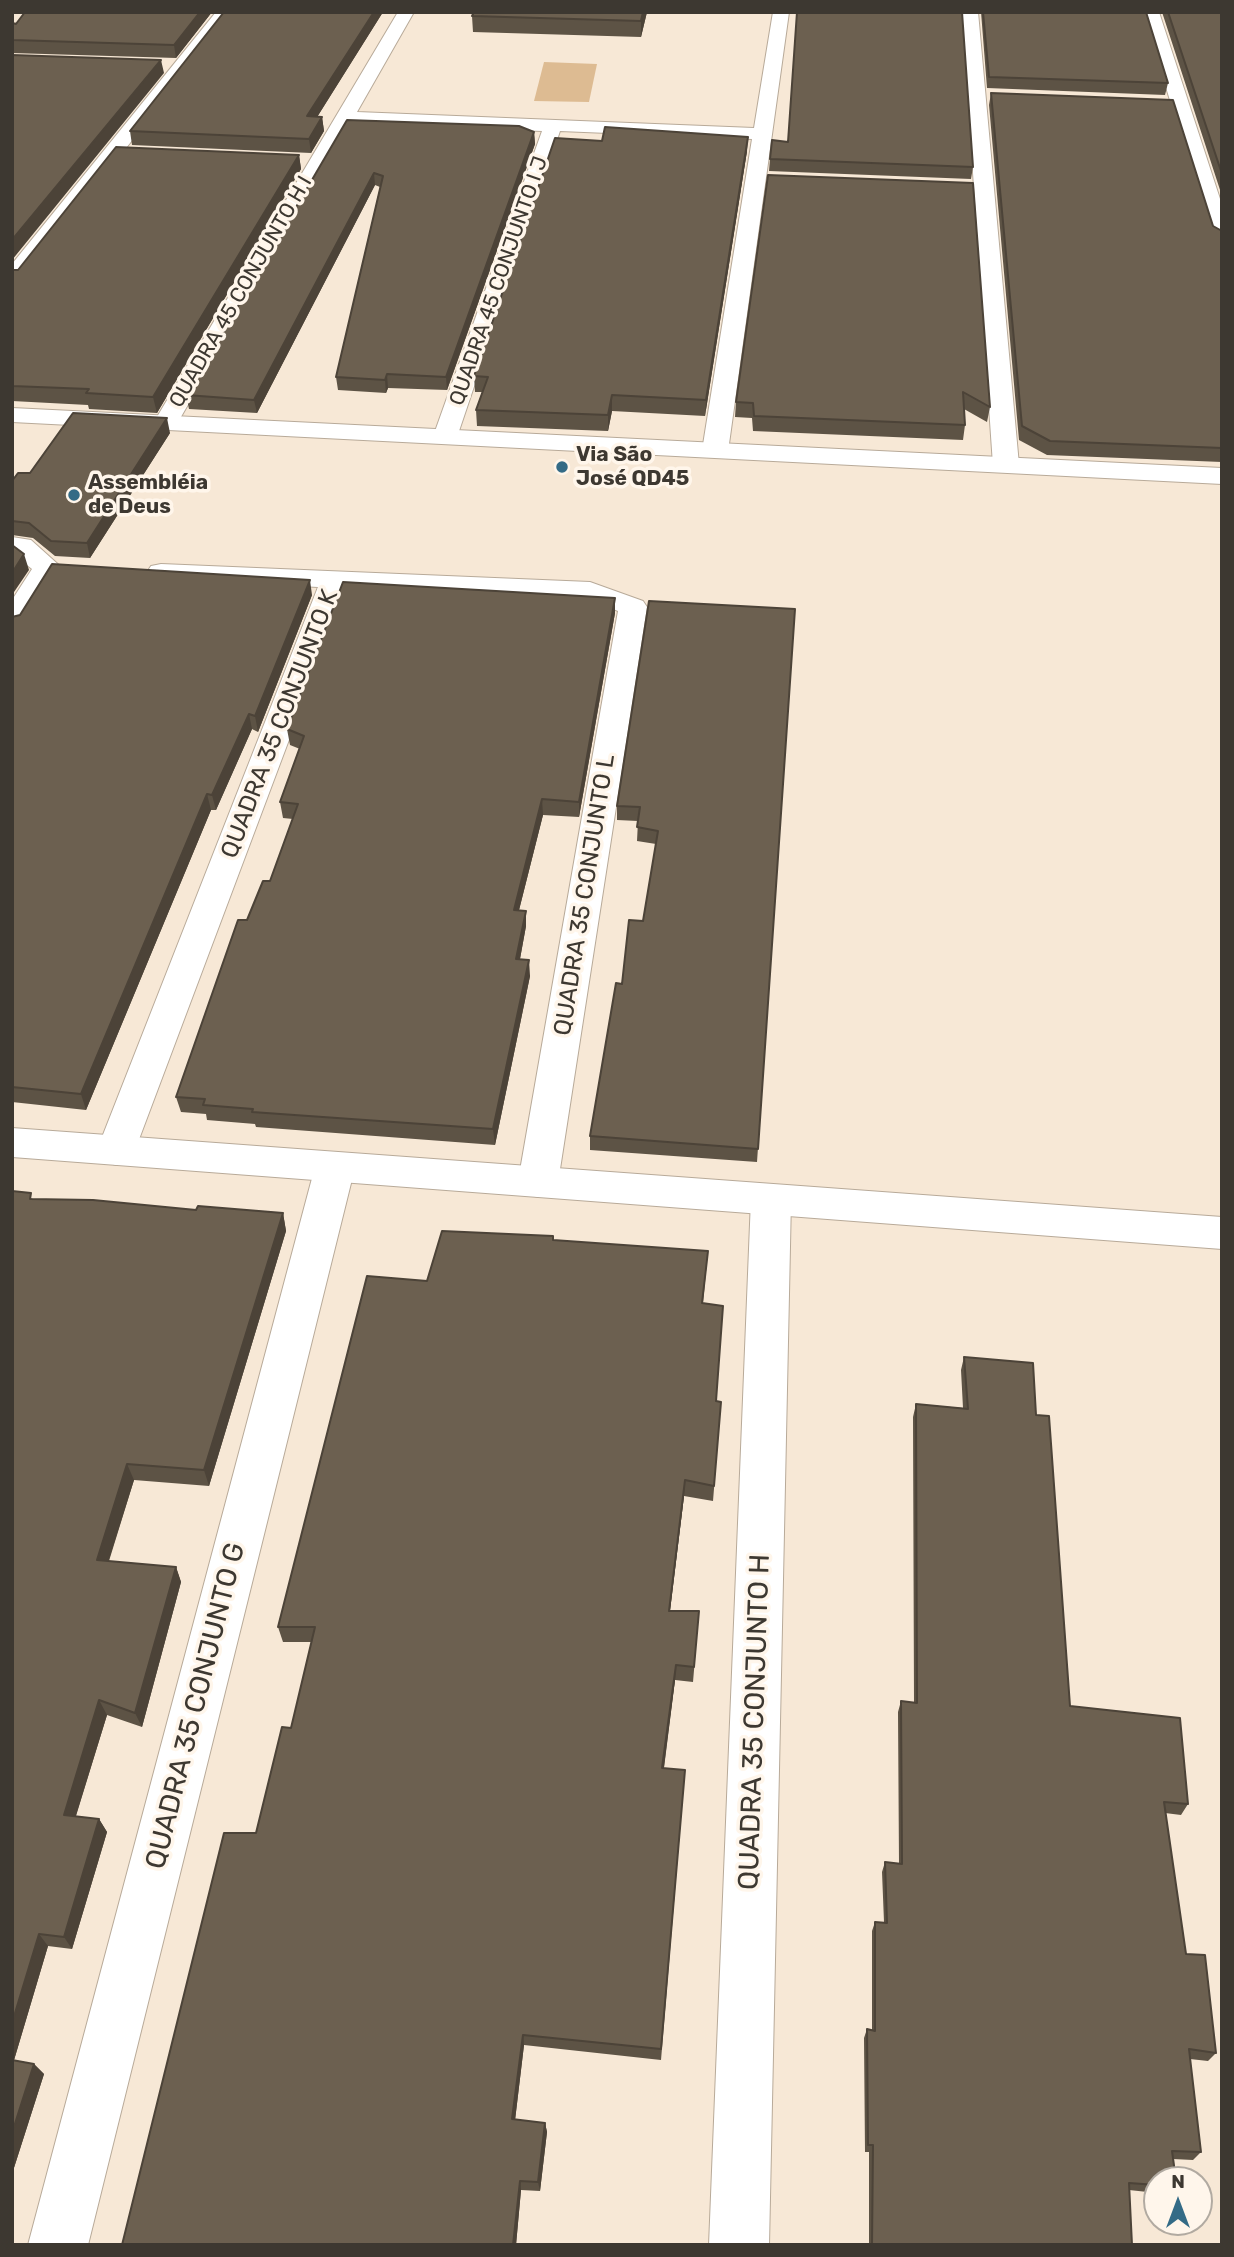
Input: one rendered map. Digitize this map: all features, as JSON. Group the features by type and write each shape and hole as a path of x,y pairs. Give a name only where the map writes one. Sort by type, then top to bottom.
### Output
{"street":[{"path":"12,278 225,12"},
{"name":"QUADRA 45 CONJUNTO H I","path":"166,422 406,12"},
{"path":"715,451 781,12"},
{"path":"970,12 984,96 977,188 1006,465"},
{"path":"1151,12 1173,104 1222,238"},
{"path":"156,65 182,66"},
{"path":"344,117 761,134"},
{"name":"QUADRA 45 CONJUNTO I J","path":"445,437 553,125"},
{"path":"111,152 139,153"},
{"path":"289,161 317,162"},
{"path":"754,180 781,181"},
{"path":"12,415 1222,476"},
{"path":"12,545 22,545 60,568 12,623"},
{"path":"129,570 335,579"},
{"name":"QUADRA 35 CONJUNTO K","path":"116,1150 335,579 590,590 633,607"},
{"name":"QUADRA 35 CONJUNTO L","path":"538,1182 633,607"},
{"path":"12,1142 1222,1233"},
{"name":"QUADRA 35 CONJUNTO G","path":"58,2245 335,1167"},
{"name":"QUADRA 35 CONJUNTO H","path":"739,2245 771,1199"}],"shaded area":[{"path":"544,62 597,64 589,102 534,101"}],"building":[{"path":"25,12 200,12 174,45 12,40 12,23 16,24"},
{"path":"224,12 374,12 307,116 322,117 309,139 130,131"},
{"path":"474,12 643,12 641,21 472,16"},
{"path":"797,12 962,12 973,167 770,159 772,140 788,142"},
{"path":"983,12 1146,12 1168,83 989,77"},
{"path":"1168,12 1222,12 1222,174"},
{"path":"12,55 161,60 12,240"},
{"path":"991,93 1173,100 1213,226 1222,231 1222,448 1050,441 1022,426"},
{"path":"347,120 519,126 534,132 446,377 387,374 385,380 336,377 383,176 374,173 254,400 186,395"},
{"path":"605,127 748,137 706,400 612,395 608,415 476,410 488,377 474,376 555,138 602,141"},
{"path":"116,147 299,155 153,397 86,393 89,389 12,386 12,270 18,270"},
{"path":"768,175 973,183 990,407 963,392 965,425 754,416 753,403 736,402"},
{"path":"73,413 167,418 87,543 51,541 29,523 12,521 12,481 18,473 30,473"},
{"path":"12,545 24,554 12,573"},
{"path":"52,564 310,580 255,716 249,714 212,795 207,794 81,1094 12,1087 12,617 20,615"},
{"path":"343,582 615,598 579,802 542,799 514,910 526,911 516,959 529,960 493,1129 252,1112 253,1109 203,1105 205,1099 176,1097 238,920 247,920 263,881 270,881 298,804 280,802 304,736 287,729"},
{"path":"649,601 795,609 758,1149 590,1136 616,983 622,984 629,920 643,921 658,831 637,827 640,807 617,806"},
{"path":"12,1191 31,1193 30,1199 93,1200 196,1210 198,1206 283,1213 204,1470 127,1464 97,1560 176,1567 135,1713 99,1700 64,1815 99,1819 64,1937 39,1934 12,2023"},
{"path":"442,1231 553,1236 553,1240 708,1251 702,1303 723,1306 716,1401 721,1402 714,1486 685,1480 669,1611 699,1611 694,1667 676,1665 662,1768 685,1770 661,2049 523,2035 512,2119 545,2123 538,2182 520,2181 513,2245 122,2245 224,1833 256,1833 282,1727 291,1728 315,1627 278,1627 367,1276 427,1281"},
{"path":"964,1357 1033,1363 1036,1415 1049,1416 1070,1706 1180,1718 1188,1804 1164,1802 1186,1954 1205,1955 1216,2053 1189,2049 1201,2152 1172,2151 1174,2166 1143,2166 1143,2184 1129,2183 1132,2245 872,2245 873,2145 868,2145 867,2029 875,2031 875,1922 887,1923 885,1862 902,1864 901,1701 917,1703 916,1404 968,1409"},
{"path":"12,2060 34,2064 12,2133"}],"place":[{"name":"Via São José QD45","path":"562,467"},
{"name":"Assembléia de Deus","path":"74,495"}]}
